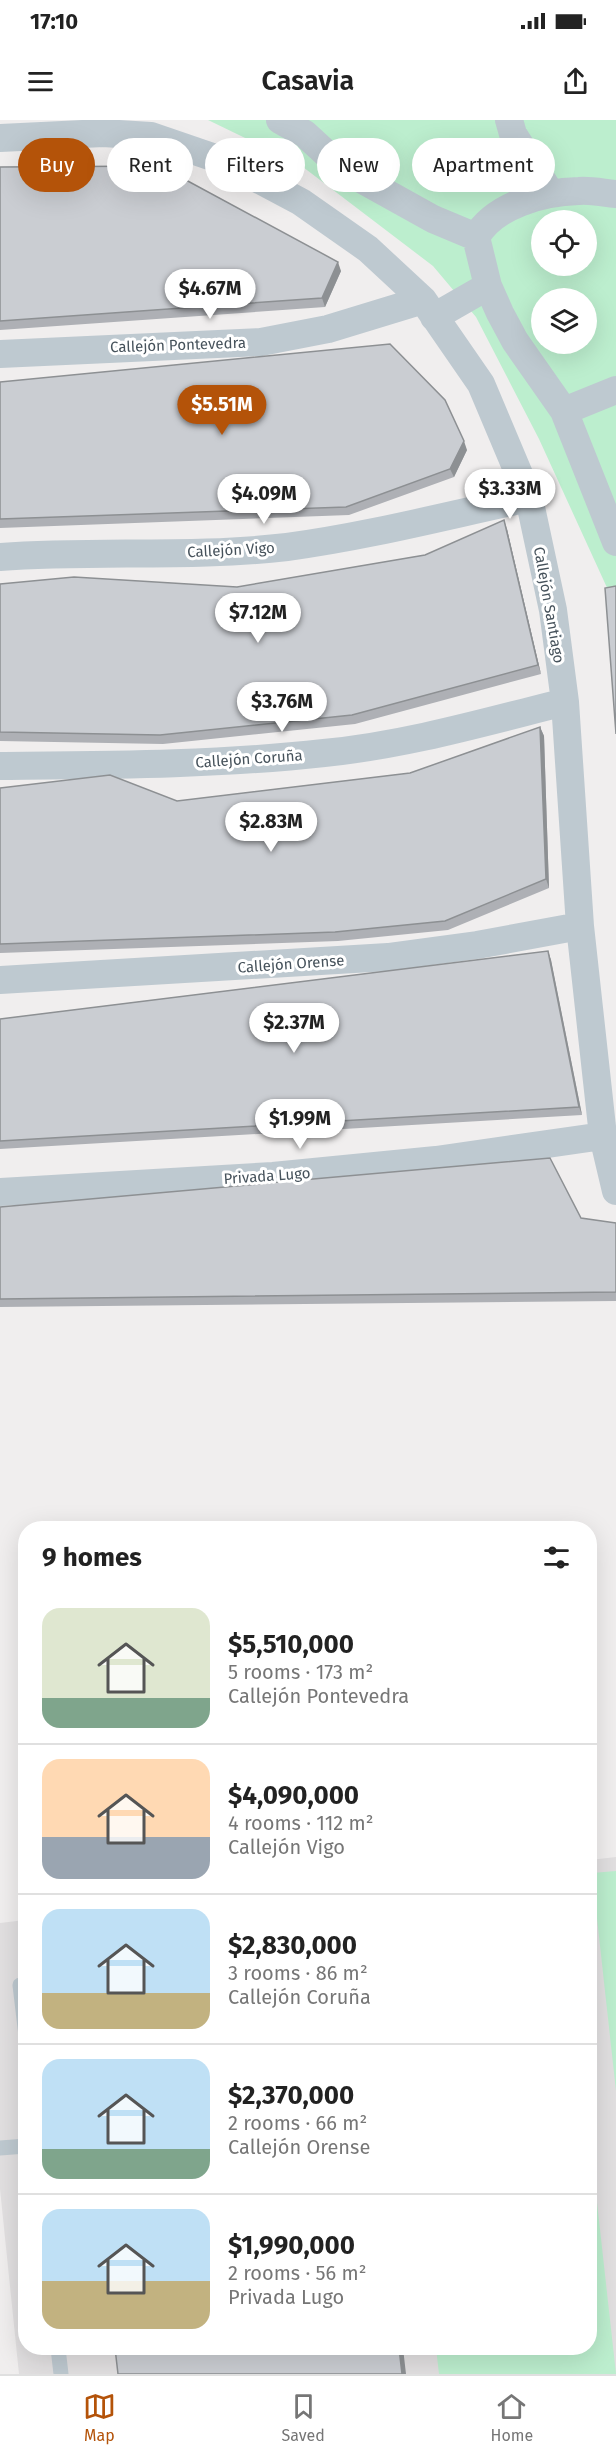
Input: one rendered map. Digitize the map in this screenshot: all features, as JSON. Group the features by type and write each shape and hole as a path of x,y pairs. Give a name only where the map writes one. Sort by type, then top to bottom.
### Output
{"street":[{"path":"280,120 305,134 343,169 433,219 476,237"},
{"path":"509,120 513,134 551,194"},
{"name":"Callejón Santiago","path":"0,138 103,132 151,136 224,161 301,201 368,249 428,309 481,384 529,498 553,610 565,702 580,927 603,1136 616,1191"},
{"path":"616,194 580,190 551,194 503,210 482,228 476,237 488,286 515,341 564,411 616,542"},
{"name":"Callejón Pontevedra","path":"0,354 261,342 428,309 488,286"},
{"path":"564,411 616,390"},
{"name":"Callejón Vigo","path":"0,557 226,552 287,547 529,498"},
{"name":"Callejón Coruña","path":"0,766 211,762 325,753 403,742 565,702"},
{"name":"Callejón Orense","path":"0,980 388,957 477,945 580,927"},
{"name":"Privada Lugo","path":"0,1192 273,1176 436,1160 603,1136"}],"lane":[{"path":"0,2148 18,2147"},
{"path":"59,2355 61,2374"}],"shaded area":[{"path":"616,1857 616,2374 19,2374 0,2189 0,1923 18,1921 18,2355 597,2355 597,1859"}],"green space":[{"path":"208,120 616,120 616,590 609,592 539,439 476,317 433,266 336,192 400,192 400,138 317,138 317,178 305,169 305,138 245,138"},
{"path":"616,1871 616,2091 597,1918 597,1873"},
{"path":"597,2202 616,2374 439,2374 437,2355 597,2355"}],"building":[{"path":"95,166 107,166 107,192 193,192 193,184 338,262 322,298 0,321 0,167 18,167 18,192 95,192"},
{"path":"390,344 445,400 464,441 450,469 346,507 0,519 0,382"},
{"path":"504,520 538,665 352,715 160,735 0,732 0,584 74,577 237,587 425,555"},
{"path":"616,586 616,734 605,588"},
{"path":"540,727 546,879 445,921 335,932 0,944 0,788 110,775 177,801 410,773"},
{"path":"548,951 579,1107 0,1141 0,1019"},
{"path":"550,1158 581,1218 616,1223 616,1292 0,1299 0,1207"},
{"path":"116,2355 400,2355 402,2374 118,2374"}]}
